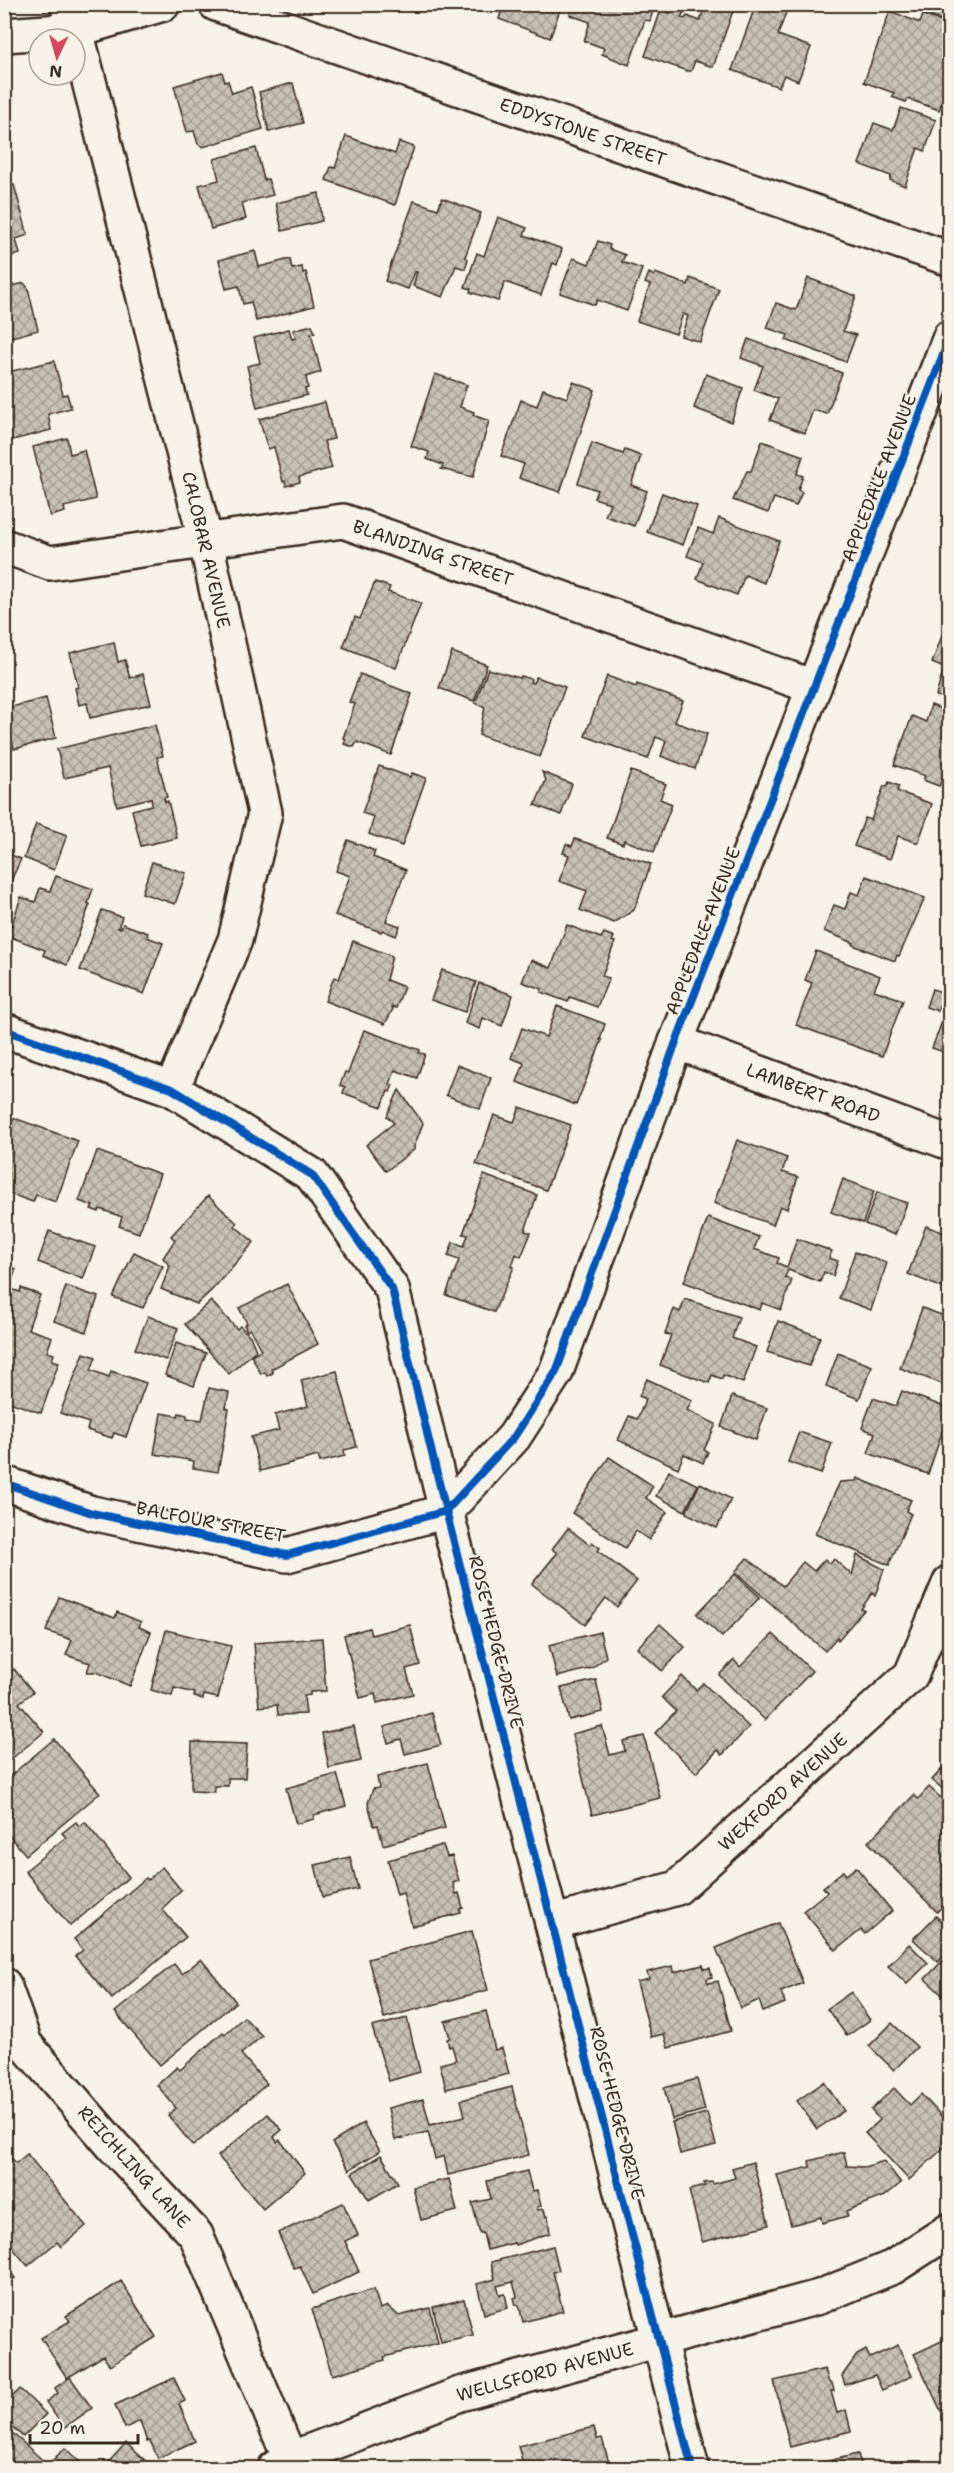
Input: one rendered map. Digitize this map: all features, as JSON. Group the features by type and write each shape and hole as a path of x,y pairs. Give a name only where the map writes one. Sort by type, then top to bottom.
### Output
{"street":[{"path":"4,35 71,17 164,4"},
{"name":"EDDYSTONE STREET","path":"216,4 950,259"},
{"name":"CALOBAR AVENUE","path":"71,17 206,542 265,813 235,939 172,1089"},
{"name":"APPLEDALE AVENUE","path":"447,1511 514,1437 555,1372 676,1042 950,338"},
{"name":"BLANDING STREET","path":"4,546 50,563 343,521 814,687"},
{"name":"ROSE HEDGE DRIVE","path":"4,1030 172,1089 312,1175 392,1289 692,2469"},
{"name":"LAMBERT ROAD","path":"676,1042 950,1143"},
{"name":"BALFOUR STREET","path":"4,1483 92,1513 287,1555 447,1511"},
{"name":"WEXFORD AVENUE","path":"552,1923 677,1888 911,1675 950,1582"},
{"name":"REICHLING LANE","path":"4,1985 15,2050 114,2147 196,2235 283,2464"},
{"name":"WELLSFORD AVENUE","path":"283,2464 460,2394 819,2297 893,2267 950,2230"}],"building":[{"path":"488,4 562,4 550,38 499,19 501,12 487,7"},
{"path":"574,4 650,4 654,7 650,21 645,20 629,65 602,54 604,48 584,41 590,22 570,15"},
{"path":"702,4 726,4 734,8 713,67 695,61 691,71 687,71 645,56 661,10 670,13 672,8 684,12 681,18 685,19 687,16 700,21 703,12 700,11"},
{"path":"756,4 789,4 778,35 811,47 798,81 784,75 779,87 732,70"},
{"path":"928,4 950,4 950,23 924,14"},
{"path":"890,11 920,23 923,15 950,25 950,82 939,110 908,99 906,102 892,97 894,93 864,82"},
{"path":"222,72 232,93 251,87 263,129 203,147 198,144 194,131 187,132 174,86"},
{"path":"293,83 303,123 269,132 259,92"},
{"path":"901,108 936,120 925,151 918,148 905,186 890,180 891,176 859,164 874,123 893,130"},
{"path":"346,136 395,154 399,142 414,147 395,205 326,180 331,167 335,168"},
{"path":"4,142 11,168 4,169"},
{"path":"256,148 264,180 268,179 273,195 242,203 246,219 211,229 199,185 219,180 214,159"},
{"path":"14,185 28,235 16,239 20,254 4,258 4,188"},
{"path":"319,193 322,221 282,231 276,203"},
{"path":"442,198 481,213 465,257 468,259 465,269 456,266 443,297 413,286 417,272 408,289 385,281 414,201 438,209"},
{"path":"498,217 527,228 524,235 562,249 557,265 553,263 541,295 505,282 498,301 470,292 471,289 465,287 477,253 484,256"},
{"path":"598,241 610,245 609,249 625,255 622,262 642,269 627,311 597,300 595,305 560,293 573,258 589,264"},
{"path":"255,251 259,267 290,259 292,269 302,267 303,273 306,272 314,306 256,321 251,302 243,304 239,286 226,289 219,260"},
{"path":"7,268 12,286 24,283 28,288 38,330 4,339 4,269"},
{"path":"649,273 688,285 690,278 719,289 700,342 681,336 688,316 683,314 676,334 637,321 650,285 645,283"},
{"path":"808,278 856,296 843,331 856,335 846,362 786,340 788,335 767,328 776,303 796,310"},
{"path":"312,325 315,333 311,334 321,372 306,377 307,395 257,408 247,366 260,363 254,338 289,329 292,339 296,338 293,330"},
{"path":"748,339 842,373 827,414 813,410 805,433 770,420 778,399 754,390 763,366 741,358"},
{"path":"54,361 63,395 67,394 71,408 48,414 51,430 5,442 4,373"},
{"path":"435,374 467,385 460,407 489,421 473,477 441,469 443,465 427,459 429,452 411,446"},
{"path":"706,374 743,388 731,422 694,408"},
{"path":"573,382 595,390 560,492 519,478 524,464 501,456 521,400 537,406 543,389 567,398"},
{"path":"325,402 334,439 324,441 332,468 299,477 300,482 286,486 274,447 268,449 259,419"},
{"path":"67,438 70,454 84,450 96,499 64,507 65,512 50,516 33,447"},
{"path":"762,441 803,456 797,474 803,476 798,490 802,492 796,506 774,498 768,513 733,500 747,471 751,471"},
{"path":"592,443 623,454 625,450 641,456 631,485 647,491 634,526 605,516 610,503 594,498 597,490 578,483"},
{"path":"662,493 697,506 683,545 647,532"},
{"path":"719,518 779,541 764,583 745,575 737,595 697,579 703,562 687,556 698,528 713,534"},
{"path":"375,582 390,587 388,592 421,603 396,668 343,647 355,617 360,619"},
{"path":"949,616 950,700 936,696 944,668 932,663"},
{"path":"114,642 118,662 125,660 130,678 143,674 151,704 90,718 87,703 79,705 75,688 78,687 70,653"},
{"path":"452,652 487,665 474,701 439,688"},
{"path":"488,669 531,679 530,682 533,683 536,677 565,687 540,757 479,735 485,707 475,703"},
{"path":"360,674 412,694 391,755 357,742 354,747 344,744 346,739 343,738 355,704 349,702"},
{"path":"607,676 683,701 675,722 707,734 695,769 661,756 666,741 656,737 648,759 585,736"},
{"path":"46,698 56,738 14,749 4,709"},
{"path":"931,705 950,712 950,760 939,786 923,780 925,776 894,765 912,716 926,722"},
{"path":"155,725 163,756 157,757 167,797 164,798 165,802 168,801 177,838 141,846 132,810 152,805 151,798 117,806 108,768 64,778 57,749"},
{"path":"379,766 410,777 412,773 426,778 402,846 369,834 374,817 362,813"},
{"path":"631,771 666,784 660,799 672,804 654,852 624,840 623,844 607,838"},
{"path":"542,772 572,784 561,815 535,805 546,780"},
{"path":"889,782 899,786 897,791 932,804 918,843 898,836 890,859 854,846 865,818 871,820 884,786 887,787"},
{"path":"36,824 67,835 54,870 24,858"},
{"path":"575,839 651,864 634,910 614,923 580,910 587,891 559,881 569,855 563,853 566,844 572,846"},
{"path":"348,840 375,851 373,857 406,870 386,921 400,926 396,936 335,915 350,876 336,871"},
{"path":"6,853 21,859 4,896 4,856"},
{"path":"152,862 186,873 175,904 142,893"},
{"path":"56,876 93,889 88,903 90,904 67,965 43,955 45,950 8,936 21,897 35,902 40,888 50,891"},
{"path":"866,876 925,898 895,961 824,931 834,905 845,909 851,892 859,895"},
{"path":"102,910 122,917 118,928 121,928 123,924 148,933 147,937 163,943 144,994 80,970"},
{"path":"567,925 601,938 604,933 614,937 612,941 615,942 602,976 609,978 597,1007 570,997 568,1002 522,982 531,960 551,968"},
{"path":"353,941 392,956 386,980 404,987 396,1008 391,1006 393,1009 385,1024 325,1001 334,977 339,979"},
{"path":"816,951 880,976 874,990 903,1000 882,1056 796,1025 812,983 805,980"},
{"path":"442,970 476,982 465,1012 431,1000"},
{"path":"479,983 513,995 502,1026 483,1018 480,1029 465,1023"},
{"path":"932,989 945,993 938,1011 926,1007"},
{"path":"557,1006 605,1024 600,1040 602,1040 576,1105 517,1082 524,1063 511,1058 522,1028 546,1037"},
{"path":"948,1006 950,1006 950,1054 932,1048"},
{"path":"364,1030 420,1050 419,1053 425,1054 417,1078 395,1070 390,1084 393,1085 382,1107 343,1093 345,1087 340,1085 345,1072 348,1073"},
{"path":"457,1065 491,1078 480,1109 446,1095"},
{"path":"399,1090 423,1123 415,1149 386,1171 366,1145 394,1123 387,1116"},
{"path":"520,1107 571,1125 546,1190 476,1164 494,1115 514,1122"},
{"path":"14,1118 78,1141 56,1202 36,1195 33,1202 4,1192 9,1173 4,1172 4,1145"},
{"path":"737,1140 787,1158 782,1172 798,1177 787,1209 780,1206 773,1225 714,1203"},
{"path":"97,1151 160,1174 139,1233 119,1226 122,1217 100,1209 99,1212 91,1209 93,1206 79,1201"},
{"path":"484,1175 537,1195 525,1231 531,1233 521,1257 516,1254 512,1266 514,1267 494,1312 446,1295 459,1260 448,1256 453,1242 464,1246 468,1235 463,1234"},
{"path":"843,1179 874,1191 863,1223 831,1212"},
{"path":"877,1192 907,1203 895,1235 865,1224"},
{"path":"208,1196 237,1223 235,1226 254,1242 197,1304 161,1289 170,1266 163,1258 175,1240 171,1236"},
{"path":"708,1218 759,1237 754,1249 779,1258 777,1263 787,1267 797,1239 832,1251 829,1258 838,1261 833,1276 824,1272 820,1282 788,1270 785,1277 792,1280 781,1310 762,1303 760,1310 684,1282"},
{"path":"926,1226 950,1235 950,1291 908,1274"},
{"path":"49,1231 95,1247 83,1279 38,1262"},
{"path":"134,1252 163,1266 143,1308 113,1297"},
{"path":"855,1252 887,1263 871,1310 839,1298"},
{"path":"4,1265 16,1269 5,1301 4,1301"},
{"path":"287,1284 318,1344 271,1369 273,1373 267,1376 265,1372 261,1374 251,1355 261,1350 250,1329 247,1331 244,1325 247,1323 239,1308"},
{"path":"66,1286 98,1297 86,1332 54,1321"},
{"path":"21,1288 40,1295 28,1329 52,1337 47,1352 54,1354 52,1360 59,1362 41,1413 4,1400 4,1308 11,1289 20,1292"},
{"path":"685,1299 739,1317 732,1338 756,1347 743,1383 723,1375 722,1379 712,1375 709,1383 660,1365 671,1335 665,1334 674,1309 680,1312"},
{"path":"211,1301 237,1329 240,1326 250,1336 256,1350 229,1374 185,1324"},
{"path":"922,1308 950,1318 950,1387 900,1368"},
{"path":"148,1316 178,1328 166,1360 135,1349"},
{"path":"778,1321 820,1337 809,1366 767,1352"},
{"path":"176,1343 206,1353 194,1386 165,1375"},
{"path":"84,1353 96,1357 91,1370 109,1377 111,1371 146,1383 126,1437 114,1433 112,1438 87,1430 89,1423 60,1413"},
{"path":"838,1353 872,1366 859,1399 826,1386"},
{"path":"337,1371 357,1447 344,1450 345,1456 320,1462 318,1456 260,1471 251,1437 279,1430 275,1415 308,1406 301,1380"},
{"path":"647,1379 692,1400 687,1410 716,1424 704,1450 708,1452 703,1463 684,1454 678,1468 618,1440 629,1416 637,1419 646,1399 639,1396"},
{"path":"209,1388 229,1392 226,1408 229,1409 218,1472 193,1468 194,1461 154,1454 161,1413 178,1416 179,1413 187,1415 187,1418 202,1420"},
{"path":"902,1391 950,1409 928,1474 868,1453 875,1433 862,1428 873,1398 896,1406"},
{"path":"732,1396 767,1408 756,1440 721,1427"},
{"path":"799,1432 832,1443 821,1474 788,1462"},
{"path":"609,1457 653,1486 646,1498 667,1512 649,1540 636,1531 625,1548 572,1513"},
{"path":"669,1471 698,1485 685,1511 656,1496"},
{"path":"857,1478 911,1500 906,1511 911,1514 889,1565 815,1534 840,1482 856,1481"},
{"path":"700,1483 731,1499 717,1528 686,1513"},
{"path":"568,1528 590,1545 592,1542 600,1548 598,1551 637,1581 617,1607 606,1598 585,1625 532,1584 557,1553 552,1549"},
{"path":"857,1555 884,1569 875,1596 872,1593 861,1609 864,1610 838,1640 837,1637 825,1651 735,1572 747,1558 783,1586 803,1562 814,1571 825,1559 830,1564 834,1559 852,1575"},
{"path":"735,1574 760,1597 722,1637 697,1614"},
{"path":"59,1597 115,1618 117,1612 141,1622 139,1627 151,1632 130,1686 96,1672 87,1672 90,1663 66,1655 72,1640 46,1631"},
{"path":"660,1624 685,1647 662,1671 637,1648"},
{"path":"410,1625 420,1665 406,1669 413,1694 377,1703 375,1694 360,1698 344,1635 369,1628 371,1635"},
{"path":"166,1630 231,1646 218,1698 204,1695 203,1699 194,1697 195,1693 174,1688 172,1696 151,1690"},
{"path":"600,1632 606,1657 592,1668 557,1677 549,1645"},
{"path":"773,1634 812,1671 765,1720 719,1675 734,1660 740,1667"},
{"path":"322,1638 326,1691 310,1692 310,1695 304,1696 306,1714 278,1715 277,1705 259,1707 254,1643"},
{"path":"14,1669 33,1692 19,1703 44,1732 4,1765 4,1677"},
{"path":"682,1676 696,1690 703,1683 749,1727 722,1755 718,1750 696,1773 655,1733 676,1711 662,1697"},
{"path":"596,1680 603,1712 569,1720 561,1688"},
{"path":"432,1713 441,1745 405,1754 401,1739 388,1743 384,1727"},
{"path":"354,1726 361,1761 329,1768 322,1733"},
{"path":"602,1726 610,1755 625,1751 623,1741 644,1736 660,1798 592,1815 572,1734"},
{"path":"54,1739 100,1793 26,1855 4,1830 4,1821 9,1818 4,1813 4,1781"},
{"path":"192,1742 247,1744 245,1778 228,1778 228,1786 214,1786 214,1792 191,1791"},
{"path":"950,1760 950,1795 932,1780"},
{"path":"428,1763 445,1828 383,1845 378,1825 374,1826 368,1803 373,1789 379,1788 377,1777"},
{"path":"337,1774 346,1806 314,1815 314,1819 296,1824 286,1788"},
{"path":"929,1787 950,1806 950,1839 946,1843 950,1847 950,1876 941,1885 950,1893 950,1898 937,1912 868,1842 914,1795 918,1799"},
{"path":"76,1822 79,1826 85,1822 129,1877 70,1926 25,1871 66,1837 62,1833"},
{"path":"443,1845 447,1857 452,1856 459,1881 453,1883 456,1894 459,1893 463,1908 460,1909 461,1913 412,1926 403,1893 397,1895 388,1860"},
{"path":"350,1857 358,1889 323,1897 315,1865"},
{"path":"162,1867 181,1890 162,1909 186,1937 112,1999 75,1956 83,1950 74,1939"},
{"path":"856,1867 892,1911 865,1934 861,1930 836,1950 803,1911 827,1892 823,1887 843,1871 846,1875"},
{"path":"936,1916 950,1929 950,1950 938,1962 913,1939"},
{"path":"778,1923 803,1983 781,1992 785,2003 763,2012 759,2000 741,2008 716,1948"},
{"path":"472,1931 488,1990 384,2018 368,1959"},
{"path":"909,1944 928,1963 907,1984 888,1966"},
{"path":"948,1955 950,1957 950,2002 925,1979"},
{"path":"201,1959 236,2002 160,2065 115,2012 174,1964 182,1974"},
{"path":"703,1965 704,1969 710,1968 712,1977 707,1979 708,1983 718,1981 731,2031 668,2048 664,2034 651,2037 637,1982 649,1979 647,1972 673,1966 674,1972"},
{"path":"851,1992 870,2020 847,2036 827,2009"},
{"path":"950,2005 950,2024 940,2015"},
{"path":"486,2011 495,2050 502,2048 509,2074 446,2089 440,2064 456,2060 452,2046 449,2047 447,2039 450,2038 445,2021"},
{"path":"244,2017 262,2036 241,2054 267,2084 193,2146 168,2115 176,2108 157,2085 177,2067 180,2070 223,2032 225,2034"},
{"path":"407,2018 420,2072 389,2081 372,2027"},
{"path":"892,2023 917,2047 894,2070 869,2046"},
{"path":"697,2079 705,2110 672,2119 664,2088"},
{"path":"824,2082 844,2111 817,2129 797,2101"},
{"path":"512,2087 529,2155 448,2175 444,2156 435,2159 428,2132 395,2140 388,2108 423,2099 430,2125 465,2116 461,2100"},
{"path":"894,2088 910,2105 921,2094 950,2125 950,2142 909,2180 865,2133 880,2120 871,2110"},
{"path":"707,2113 716,2145 680,2154 672,2122"},
{"path":"268,2114 282,2130 274,2137 277,2142 280,2140 305,2173 263,2209 218,2156"},
{"path":"363,2123 380,2151 349,2170 332,2143"},
{"path":"844,2152 847,2166 864,2167 884,2161 901,2183 885,2196 846,2211 848,2216 822,2223 821,2217 791,2225 777,2175 810,2167 809,2161"},
{"path":"27,2154 86,2226 61,2247 57,2242 28,2266 4,2238 4,2159 9,2155 16,2163"},
{"path":"381,2155 398,2183 369,2200 352,2173"},
{"path":"753,2162 769,2225 702,2242 689,2190 705,2186 704,2183 712,2182 713,2184 735,2178 732,2168"},
{"path":"527,2171 532,2191 537,2190 541,2206 537,2207 537,2210 544,2209 546,2217 548,2216 550,2233 515,2245 514,2243 487,2250 472,2203 491,2199 487,2181"},
{"path":"449,2179 457,2211 421,2220 413,2187"},
{"path":"343,2203 358,2235 345,2241 359,2272 313,2294 300,2266 294,2268 278,2233"},
{"path":"553,2246 559,2270 553,2272 563,2311 523,2322 519,2305 516,2305 514,2298 517,2297 513,2282 497,2286 500,2295 505,2294 508,2308 484,2314 477,2284 495,2279 491,2262"},
{"path":"4,2263 15,2278 4,2287"},
{"path":"121,2281 156,2337 110,2366 103,2356 67,2378 41,2338 70,2321 66,2316"},
{"path":"374,2289 380,2309 388,2306 399,2316 430,2308 438,2343 384,2357 385,2360 332,2375 312,2309"},
{"path":"464,2299 473,2335 441,2342 433,2307"},
{"path":"950,2337 950,2407 941,2411 914,2354"},
{"path":"898,2345 912,2376 882,2390 875,2375 845,2385 842,2376 857,2355 866,2350 870,2358"},
{"path":"825,2369 829,2383 832,2383 834,2391 831,2391 837,2413 846,2410 851,2431 790,2447 774,2381"},
{"path":"70,2377 92,2408 64,2428 46,2402 58,2393 55,2388"},
{"path":"174,2378 185,2401 179,2404 195,2441 158,2458 150,2441 147,2442 140,2421 125,2428 115,2405"},
{"path":"20,2389 46,2414 23,2437 4,2419 4,2405"},
{"path":"594,2427 597,2439 602,2438 609,2463 603,2464 604,2468 519,2468 522,2460 518,2446"},
{"path":"10,2431 48,2465 65,2448 86,2468 4,2468 4,2436"},
{"path":"126,2443 151,2466 148,2468 104,2467"},
{"path":"858,2454 862,2468 799,2468"}],"cycle path":[{"path":"4,1483 92,1513 287,1555 446,1511 514,1437 556,1372 676,1042 950,337"},
{"path":"4,1030 172,1089 312,1175 392,1289 446,1511 692,2468"}]}
